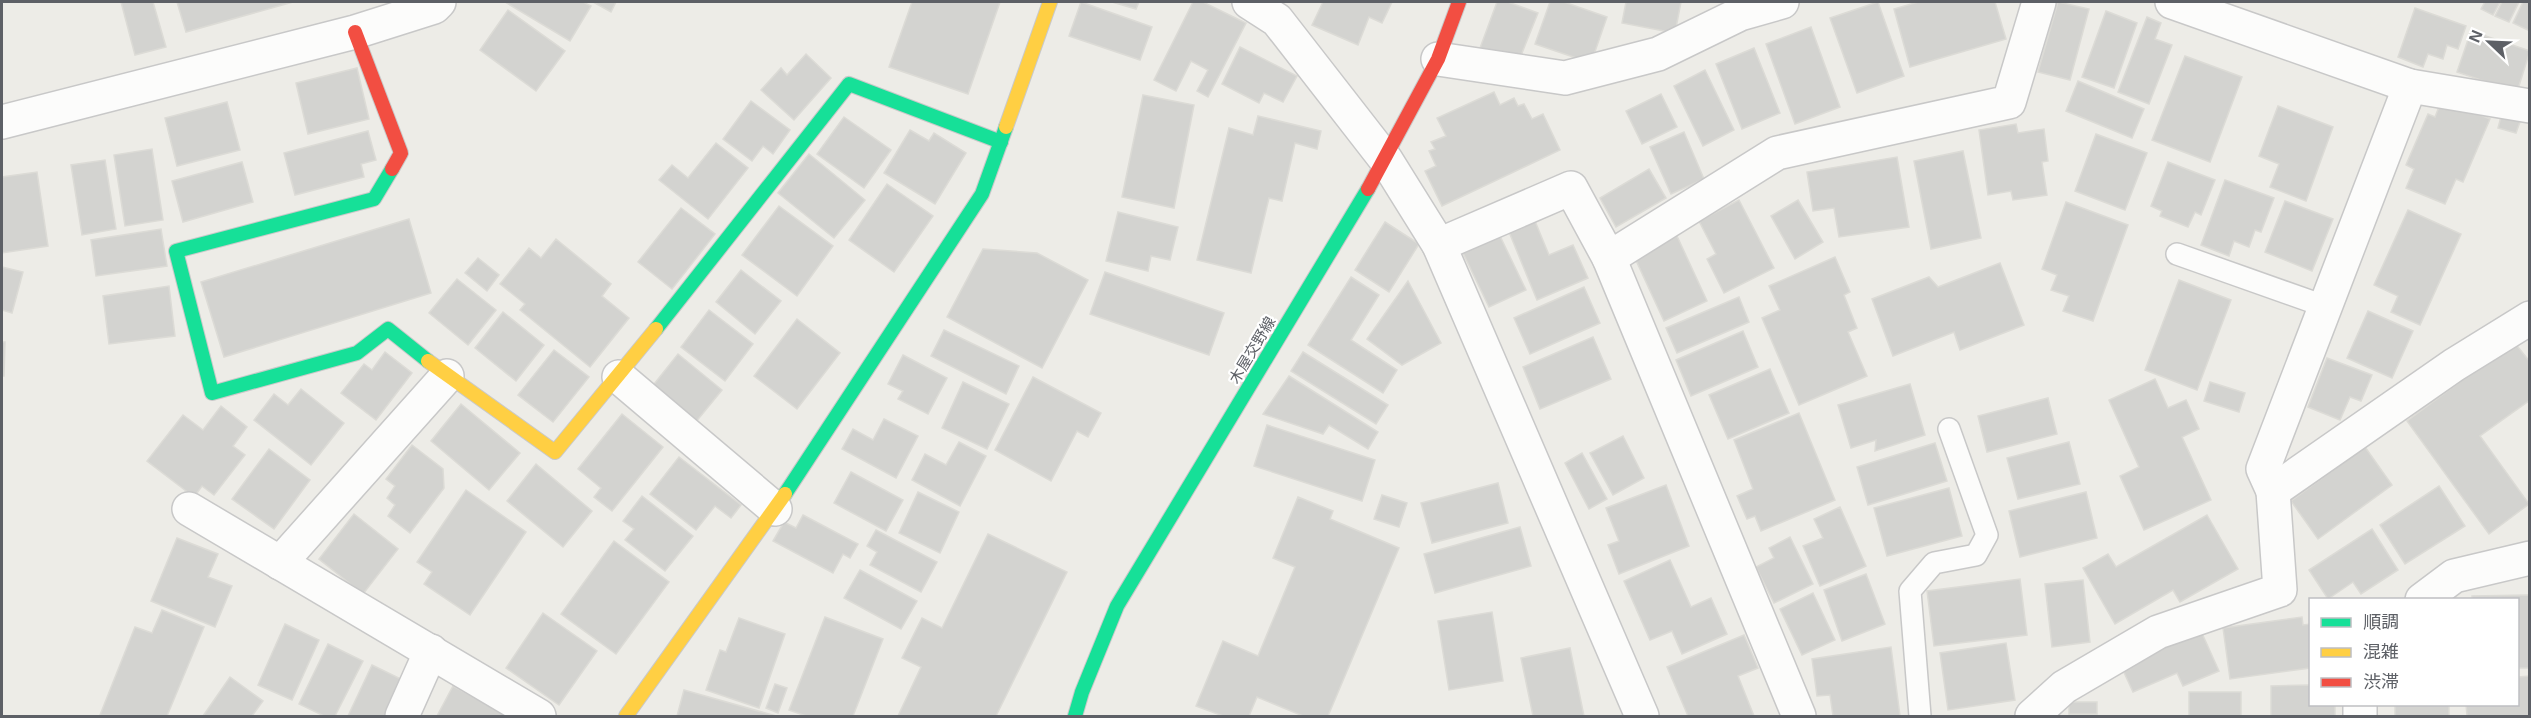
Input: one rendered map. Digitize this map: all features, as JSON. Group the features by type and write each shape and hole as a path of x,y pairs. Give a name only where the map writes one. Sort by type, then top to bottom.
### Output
{"street":[{"path":"2,122 355,32 434,7 439,2"},
{"path":"626,717 775,509 982,194 1050,2"},
{"path":"1249,2 1280,10 1386,160 1439,245 1642,717"},
{"name":"木屋交野線","path":"1075,717 1082,692 1118,606 1386,160 1438,59 1459,2"},
{"path":"1438,59 1565,78 1658,54 1743,8 1782,2"},
{"path":"1609,258 1777,153 2009,102 2039,2"},
{"path":"2172,2 2410,86 2529,106"},
{"path":"355,32 401,153 375,198 176,251 212,393 357,353 388,329 447,376 555,452 619,377 849,84 1001,142"},
{"path":"2032,717 2064,687 2158,632 2280,590 2273,491 2263,469 2410,86"},
{"path":"1439,245 1571,188 1609,258 1799,717"},
{"path":"2273,491 2454,365 2529,318"},
{"path":"280,563 447,376"},
{"path":"619,377 775,509"},
{"path":"189,509 539,717"},
{"path":"2425,598 2454,576 2529,558"},
{"path":"402,717 431,651"}],"lane":[{"path":"2177,254 2324,306"},
{"path":"1920,717 1910,591 1934,563 1976,555 1987,535 1949,429"}],"building":[{"path":"121,2 153,2 166,47 135,55"},
{"path":"177,2 293,2 186,32"},
{"path":"505,2 583,2 591,6 570,41"},
{"path":"593,2 616,2 611,12"},
{"path":"912,2 1000,2 968,94 889,67"},
{"path":"1081,2 1152,27 1140,60 1069,36"},
{"path":"1112,2 1139,2 1136,9"},
{"path":"1193,2 1203,2 1246,23 1208,97 1197,91 1208,70 1191,61 1176,91 1154,80"},
{"path":"1323,2 1392,2 1382,23 1369,17 1358,45 1312,25"},
{"path":"1497,2 1508,2 1538,13 1518,63 1480,48"},
{"path":"1550,2 1564,2 1607,17 1591,63 1535,44"},
{"path":"1626,2 1681,2 1675,33 1622,23"},
{"path":"1878,2 1904,76 1857,93 1830,18"},
{"path":"1918,2 1995,2 2006,39 1910,67 1894,9"},
{"path":"2058,2 2089,9 2070,80 2038,72"},
{"path":"2485,2 2500,2 2493,15 2481,9"},
{"path":"2502,2 2519,2 2509,22 2495,16"},
{"path":"2523,2 2530,2 2530,31 2513,23"},
{"path":"2415,8 2466,26 2458,49 2447,45 2443,59 2428,54 2423,67 2398,57"},
{"path":"508,10 565,51 536,91 480,50"},
{"path":"2106,11 2137,23 2114,88 2082,77"},
{"path":"2147,17 2161,23 2155,39 2172,45 2149,104 2118,92"},
{"path":"1811,27 1840,107 1795,124 1766,44"},
{"path":"2471,31 2530,51 2517,92 2457,72"},
{"path":"1240,47 1297,76 1283,102 1264,93 1259,103 1222,84"},
{"path":"1754,48 1780,113 1742,129 1716,64"},
{"path":"806,54 831,78 794,120 761,90 781,68 787,75"},
{"path":"2185,56 2242,77 2210,162 2152,140"},
{"path":"357,68 369,119 308,134 296,83"},
{"path":"1705,70 1734,130 1703,146 1674,86"},
{"path":"2078,81 2144,109 2132,138 2066,111"},
{"path":"1494,92 1500,105 1514,98 1518,106 1524,104 1532,119 1543,114 1560,150 1442,206 1425,171 1436,166 1429,151 1435,149 1431,142 1446,136 1437,118"},
{"path":"1661,94 1677,127 1642,144 1626,111"},
{"path":"1143,95 1194,105 1174,208 1122,197"},
{"path":"2442,99 2490,119 2463,182 2456,179 2445,204 2406,188 2414,169 2406,165 2428,114 2435,117"},
{"path":"751,101 790,130 773,154 763,146 752,161 723,139"},
{"path":"227,102 240,150 177,166 165,118"},
{"path":"2278,106 2333,127 2306,201 2270,187 2279,164 2259,156"},
{"path":"2502,113 2521,119 2516,133 2498,128"},
{"path":"1258,116 1321,131 1317,149 1295,143 1282,201 1269,198 1251,273 1197,260 1229,128 1253,135"},
{"path":"844,117 891,150 864,188 817,154"},
{"path":"2016,124 2018,133 2044,129 2048,161 2042,162 2047,195 2013,200 2011,191 1988,195 1979,130"},
{"path":"910,130 929,141 934,133 966,153 935,204 884,173"},
{"path":"368,131 376,160 361,164 364,177 295,195 284,153"},
{"path":"1684,132 1704,179 1671,194 1650,147"},
{"path":"2096,134 2147,153 2125,210 2075,191"},
{"path":"716,143 748,168 708,219 659,180 672,165 688,178"},
{"path":"152,149 163,220 125,226 114,155"},
{"path":"1963,151 1981,238 1931,249 1914,161"},
{"path":"809,154 865,200 834,238 778,193"},
{"path":"1897,157 1909,227 1839,237 1834,208 1813,211 1807,172"},
{"path":"105,160 116,229 82,235 71,165"},
{"path":"242,162 253,202 183,222 172,181"},
{"path":"2168,162 2215,180 2201,215 2195,212 2188,227 2160,216 2162,211 2151,206"},
{"path":"1649,169 1666,198 1616,227 1600,198"},
{"path":"37,172 48,246 2,253 2,177"},
{"path":"2225,180 2274,198 2261,232 2255,230 2249,247 2234,241 2229,256 2201,245"},
{"path":"887,184 933,216 894,272 849,240"},
{"path":"1739,200 1774,268 1724,293 1707,259 1716,254 1699,221"},
{"path":"1798,200 1823,242 1795,259 1771,216"},
{"path":"2285,201 2333,219 2312,271 2265,252"},
{"path":"2066,202 2128,225 2093,321 2063,311 2069,296 2051,290 2057,275 2042,269"},
{"path":"779,206 833,246 797,296 742,255"},
{"path":"681,208 715,234 672,289 638,262"},
{"path":"2408,210 2461,234 2420,325 2391,312 2398,296 2374,285"},
{"path":"1118,212 1178,227 1170,260 1151,256 1148,271 1106,261"},
{"path":"409,219 431,293 224,357 201,282"},
{"path":"1535,221 1549,255 1573,245 1588,278 1537,300 1509,232"},
{"path":"1385,222 1419,244 1389,292 1355,270"},
{"path":"161,229 167,266 96,276 91,240"},
{"path":"1500,236 1526,290 1489,307 1463,253"},
{"path":"1677,236 1707,301 1664,321 1634,256"},
{"path":"556,239 611,284 602,296 629,318 590,367 520,310 525,304 500,284 529,248 541,258"},
{"path":"983,249 1037,253 1088,280 1042,368 947,317"},
{"path":"1835,257 1850,292 1844,295 1857,328 1848,332 1867,376 1799,405 1762,318 1780,310 1769,286"},
{"path":"478,258 499,275 487,291 465,273"},
{"path":"2000,263 2024,325 1960,350 1954,332 1893,356 1872,299 1929,277 1938,287"},
{"path":"2,267 23,272 12,313 2,310"},
{"path":"741,270 781,301 755,334 716,302"},
{"path":"1105,272 1224,313 1209,355 1090,314"},
{"path":"1351,277 1379,295 1351,340 1397,370 1383,393 1308,345"},
{"path":"457,279 496,310 468,345 429,313"},
{"path":"2179,280 2231,300 2197,390 2145,370"},
{"path":"1408,281 1441,343 1402,365 1367,339"},
{"path":"169,286 175,336 109,344 103,296"},
{"path":"1584,287 1600,323 1530,354 1514,318"},
{"path":"1739,297 1749,322 1677,353 1666,328"},
{"path":"709,310 753,344 725,381 681,347"},
{"path":"2368,311 2413,331 2392,378 2347,358"},
{"path":"503,312 544,345 516,381 475,348"},
{"path":"797,319 840,353 797,409 754,376"},
{"path":"944,330 1019,366 1006,394 931,356"},
{"path":"1743,331 1758,367 1691,396 1676,360"},
{"path":"1593,337 1611,379 1540,409 1523,367"},
{"path":"2,342 5,342 4,376 2,376"},
{"path":"2514,342 2530,362 2530,400 2480,436 2529,504 2489,534 2407,421"},
{"path":"554,350 589,377 553,422 518,395"},
{"path":"385,352 412,373 376,420 341,393 364,364 372,370"},
{"path":"1303,352 1388,405 1376,424 1291,371"},
{"path":"678,354 722,390 695,423 651,388"},
{"path":"903,355 947,378 928,414 898,399 903,391 888,384"},
{"path":"2327,358 2372,375 2361,401 2350,397 2340,420 2308,407"},
{"path":"1770,369 1789,413 1728,439 1709,395"},
{"path":"1289,376 1378,432 1368,449 1329,425 1323,434 1263,414"},
{"path":"1033,377 1101,413 1088,437 1077,431 1051,481 995,450"},
{"path":"2155,379 2168,408 2186,400 2199,429 2182,437 2211,500 2144,530 2120,476 2139,467 2109,400"},
{"path":"963,382 1009,404 987,449 942,428"},
{"path":"2210,382 2245,393 2239,412 2204,401"},
{"path":"1910,384 1925,435 1875,451 1876,440 1851,448 1838,405"},
{"path":"301,389 344,423 311,465 254,420 274,394 288,405"},
{"path":"2048,398 2057,434 1987,452 1978,416"},
{"path":"461,404 520,453 489,490 431,441"},
{"path":"221,406 247,427 233,446 245,455 214,495 202,486 194,497 147,461 183,415 203,430"},
{"path":"1799,413 1835,500 1761,531 1755,516 1747,519 1737,496 1753,489 1734,440"},
{"path":"622,414 663,447 612,511 594,497 601,488 578,469"},
{"path":"884,419 918,436 896,478 842,449 853,429 873,440"},
{"path":"1267,425 1375,460 1362,501 1254,466"},
{"path":"1623,436 1644,478 1613,495 1590,453"},
{"path":"959,442 986,456 960,506 912,480 925,454 946,465"},
{"path":"2069,442 2080,484 2018,499 2007,458"},
{"path":"1935,443 1947,481 1868,505 1857,467"},
{"path":"412,445 443,469 444,488 410,533 388,516 395,505 387,498 395,486 386,479"},
{"path":"2365,447 2392,485 2318,539 2291,501"},
{"path":"269,449 310,480 274,529 232,499"},
{"path":"1582,453 1607,499 1589,509 1565,463"},
{"path":"679,457 741,505 731,518 715,506 696,530 650,494"},
{"path":"536,464 592,511 563,547 507,501"},
{"path":"851,472 903,500 886,531 834,503"},
{"path":"1498,483 1508,523 1432,543 1421,503"},
{"path":"1666,485 1689,546 1619,574 1608,545 1619,541 1606,508"},
{"path":"2439,486 2465,526 2405,564 2380,525"},
{"path":"1949,488 1962,536 1887,556 1874,508"},
{"path":"466,490 526,532 470,615 424,584 432,572 417,562"},
{"path":"918,492 959,512 940,553 899,533"},
{"path":"2086,492 2097,538 2020,557 2009,511"},
{"path":"1382,495 1407,503 1399,527 1374,519"},
{"path":"642,496 693,536 665,571 625,540 634,529 623,521"},
{"path":"1298,497 1333,511 1330,519 1399,548 1328,716 1303,716 1257,697 1249,716 1223,716 1196,706 1223,641 1258,656 1295,567 1273,558"},
{"path":"1840,507 1866,566 1820,586 1803,546 1823,538 1814,519"},
{"path":"354,514 398,549 363,594 319,559"},
{"path":"803,515 858,544 850,558 843,554 833,573 773,541 784,522 796,528"},
{"path":"2207,515 2238,569 2180,602 2173,590 2115,624 2083,568 2108,554 2116,567"},
{"path":"1520,527 1531,566 1435,593 1424,554"},
{"path":"2372,529 2398,570 2361,594 2353,582 2327,598 2309,570"},
{"path":"876,530 937,562 921,592 870,565 877,552 867,546"},
{"path":"988,534 1067,572 996,716 898,716 921,667 902,658 922,618 942,628"},
{"path":"1790,537 1813,584 1774,603 1756,567 1774,558 1769,548"},
{"path":"177,538 218,554 208,577 232,586 215,627 151,601"},
{"path":"614,541 669,582 616,654 561,614"},
{"path":"1670,560 1691,607 1711,598 1727,634 1682,654 1672,631 1650,640 1624,581"},
{"path":"860,570 917,601 901,629 844,598"},
{"path":"1866,574 1885,624 1842,641 1824,590"},
{"path":"2020,579 2027,635 1934,646 1927,591"},
{"path":"2083,580 2090,642 2052,647 2045,584"},
{"path":"1813,593 1835,640 1802,655 1780,609"},
{"path":"2529,595 2530,668 2519,668 2519,598 2472,598 2472,596"},
{"path":"162,610 204,627 167,716 100,715 135,627 152,633"},
{"path":"1492,612 1503,681 1449,690 1438,621"},
{"path":"543,613 597,651 559,705 506,668"},
{"path":"825,617 883,639 853,716 806,716 789,710"},
{"path":"2302,617 2303,625 2309,624 2309,668 2230,679 2223,628"},
{"path":"739,618 785,634 759,708 706,690 720,650 726,652"},
{"path":"285,624 319,640 292,700 258,685"},
{"path":"2201,631 2219,671 2183,686 2177,673 2133,692 2121,666"},
{"path":"1744,635 1758,668 1738,676 1754,716 1688,716 1667,667"},
{"path":"2006,643 2015,700 1948,710 1940,653"},
{"path":"328,644 363,661 335,716 324,716 299,704"},
{"path":"1891,647 1900,716 1833,716 1830,695 1817,696 1812,659"},
{"path":"1570,648 1584,716 1533,716 1521,658"},
{"path":"372,665 405,681 388,716 348,716"},
{"path":"2530,676 2530,716 2467,716 2466,706 2519,706 2519,677"},
{"path":"230,677 263,701 252,716 203,716"},
{"path":"775,684 787,688 778,713 766,708"},
{"path":"2309,685 2309,706 2335,706 2335,716 2271,716 2271,686"},
{"path":"453,686 510,716 437,716"},
{"path":"684,690 776,716 677,716"},
{"path":"2189,692 2241,692 2241,716 2189,716"},
{"path":"2069,702 2097,702 2097,714 2069,714"},
{"path":"2395,706 2449,706 2449,716 2395,716"}],"traffic: fast":[{"path":"656,329 849,84 1001,142"},
{"path":"785,494 982,194 1006,127"},
{"path":"392,169 374,199 176,251 212,393 357,353 388,329 428,361"},
{"path":"1075,716 1082,692 1117,606 1368,189"}],"traffic: slow":[{"path":"1006,127 1050,2"},
{"path":"428,361 555,452 656,329"},
{"path":"626,716 785,494"}],"traffic: jam":[{"path":"1368,189 1438,59 1459,2"},
{"path":"355,32 401,153 392,169"}]}
